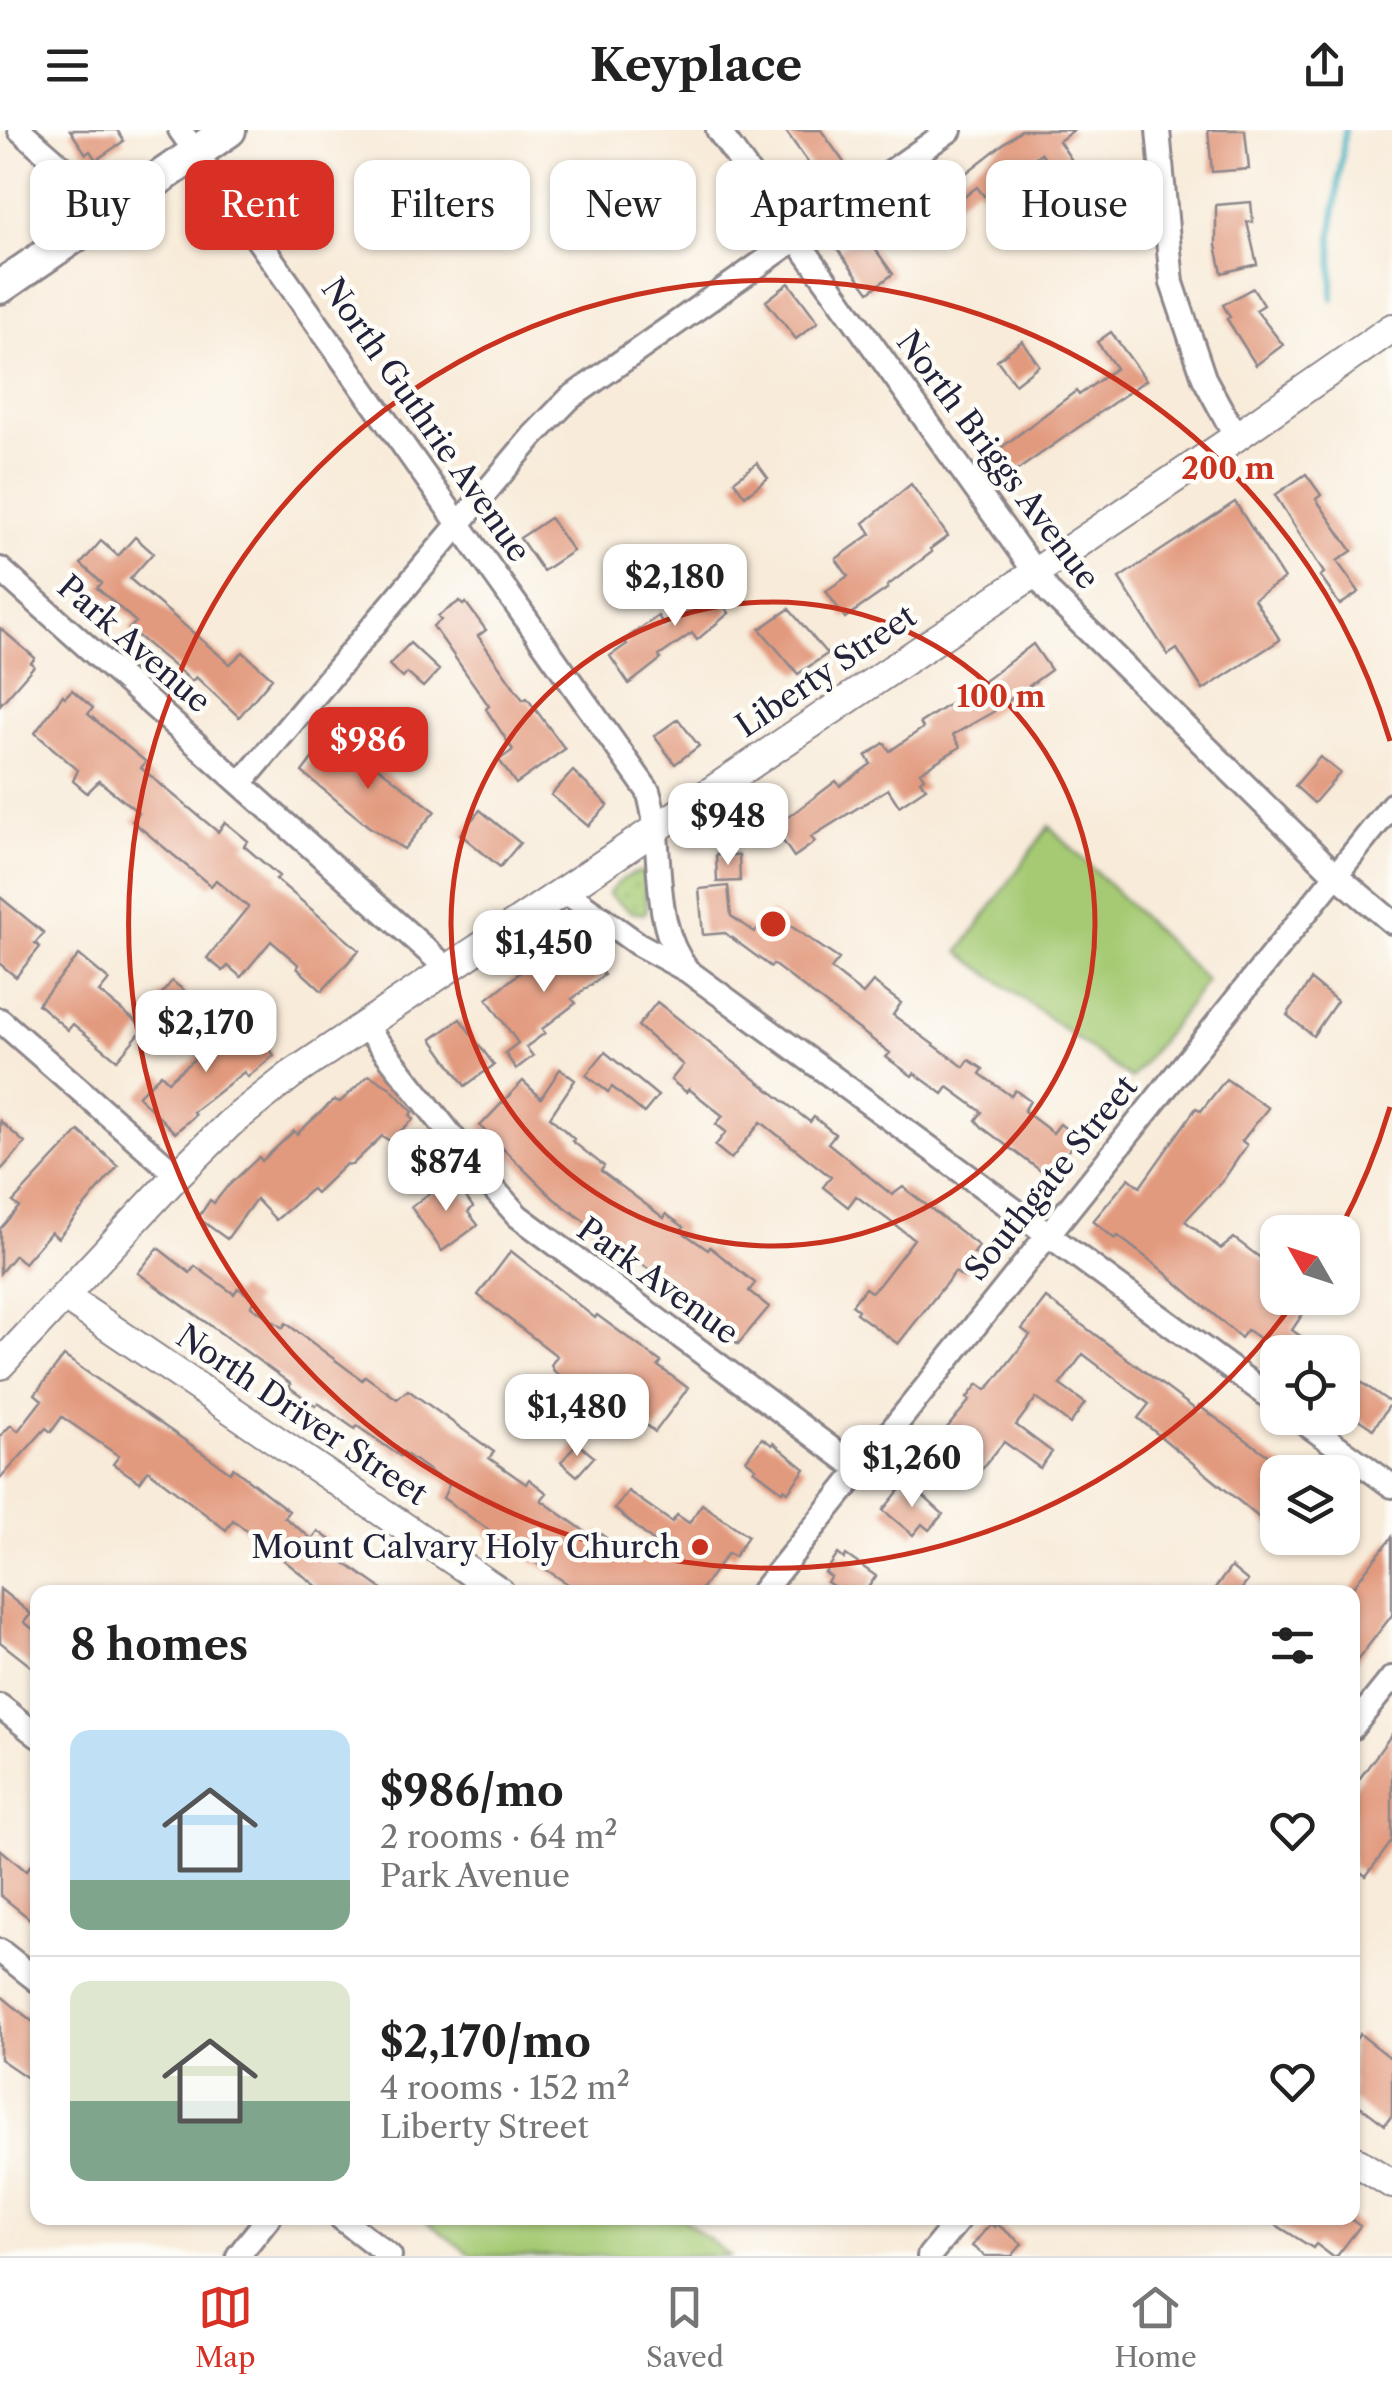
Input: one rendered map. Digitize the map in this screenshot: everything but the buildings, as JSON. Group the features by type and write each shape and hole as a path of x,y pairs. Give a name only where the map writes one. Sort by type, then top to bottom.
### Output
{"main road":[{"path":"165,162 188,142 229,130"},
{"path":"0,287 53,250"}],"street":[{"path":"20,130 54,160"},
{"name":"North Briggs Avenue","path":"718,130 739,160"},
{"path":"907,160 950,130"},
{"path":"1158,130 1172,283 1204,378 1236,437"},
{"name":"North Guthrie Avenue","path":"188,142 648,791 656,829 666,931 688,971"},
{"path":"242,782 533,436 587,384 777,250"},
{"name":"North Briggs Avenue","path":"803,250 1033,573 1335,874 1392,922"},
{"name":"Liberty Street","path":"0,1365 177,1175 229,1124 290,1075 1392,328"},
{"name":"Park Avenue","path":"0,569 448,969"},
{"name":"Southgate Street","path":"768,1585 1392,805"},
{"name":"North Guthrie Avenue","path":"564,891 638,944 688,971 1260,1390"},
{"path":"0,1020 177,1175"},
{"name":"Park Avenue","path":"364,1026 518,1216 860,1470"},
{"name":"North Driver Street","path":"65,1296 490,1585"},
{"path":"1322,1435 1392,1486"},
{"path":"1360,1718 1392,1678"},
{"path":"0,1706 30,1730"},
{"path":"0,1952 30,1976"},
{"path":"1360,2164 1392,2184"},
{"path":"238,2256 262,2225"},
{"path":"349,2225 390,2256"},
{"path":"931,2255 955,2225"}],"green space":[{"path":"1049,826 1207,981 1131,1079 959,952"},
{"path":"644,871 647,910 644,914 631,912 608,894 624,879"},
{"path":"431,2225 691,2225 730,2256 472,2256"}],"waterway":[{"path":"1333,299 1332,233 1345,130"}],"place":[{"name":"Mount Calvary Holy Church","path":"700,1547"}]}
